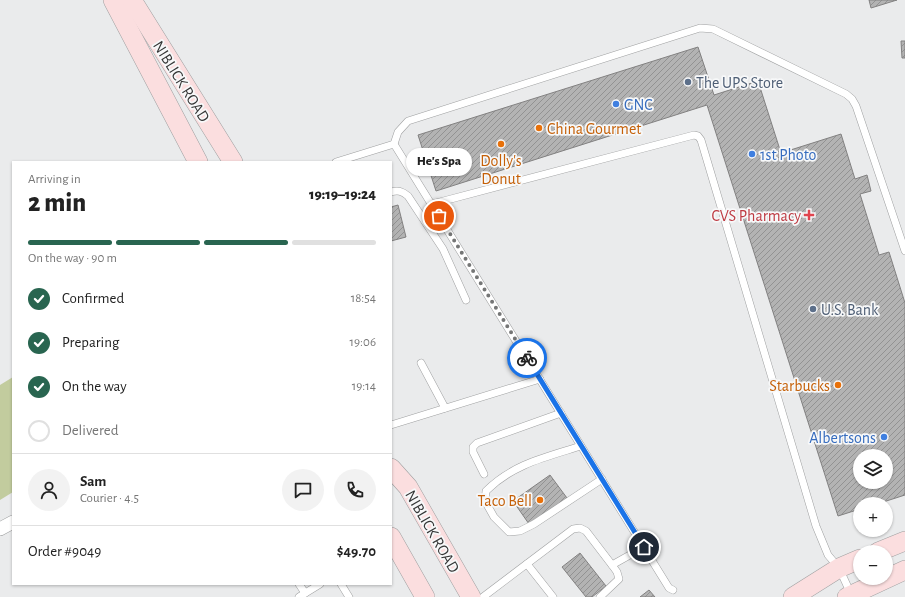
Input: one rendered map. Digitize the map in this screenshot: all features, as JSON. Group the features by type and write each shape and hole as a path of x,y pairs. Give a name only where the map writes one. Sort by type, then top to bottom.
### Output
{"main road":[{"name":"NIBLICK ROAD","path":"113,0 197,161"},
{"name":"NIBLICK ROAD","path":"132,0 232,161"},
{"name":"NIBLICK ROAD","path":"392,469 408,487 471,597"},
{"path":"392,539 426,597"},
{"path":"893,546 905,541"},
{"path":"793,597 839,568 853,562"},
{"path":"849,596 905,570"}],"street":[{"path":"0,529 12,523"}],"lane":[{"path":"394,144 398,132 408,121 700,28 712,29 846,94 852,99 856,106 905,250"},
{"path":"432,204 694,135 698,136 702,140 816,526 828,555 839,568 849,596"},
{"path":"339,161 394,144"},
{"path":"394,144 669,588 673,590"},
{"path":"392,192 402,191 408,196 442,249 466,300"},
{"path":"421,363 445,408"},
{"path":"392,425 540,379"},
{"path":"484,474 473,452 473,446 477,443 561,414"},
{"path":"581,446 525,464 494,482 486,491 485,501 494,516 509,532 520,531 534,524 602,479"},
{"path":"483,597 573,530 580,528 586,531 617,572 619,580 600,597"},
{"path":"612,566 644,547"},
{"path":"527,564 553,597"},
{"path":"299,585 302,595 318,585"},
{"path":"342,585 349,597"}],"green space":[{"path":"12,378 12,493 0,500 0,385"}],"building":[{"path":"869,0 897,0 871,8"},
{"path":"901,41 905,41 905,58 902,58"},
{"path":"698,47 714,95 758,81 781,153 841,134 855,179 867,175 871,191 860,194 879,255 889,252 905,303 905,495 893,499 893,497 853,497 853,511 838,516 707,105 436,191 418,135"},
{"path":"398,205 406,237 392,241 392,207"},
{"name":"Taco Bell","path":"550,475 567,498 529,524 513,501"},
{"path":"580,553 606,586 592,597 586,597 562,567"},
{"path":"649,590 655,597 640,597"}],"way so far":[{"path":"439,216 527,358"}],"place":[{"name":"The UPS Store","path":"688,82"},
{"name":"GNC","path":"616,104"},
{"name":"China Gourmet","path":"539,128"},
{"name":"Dolly's Donut","path":"501,144"},
{"name":"1st Photo","path":"752,154"},
{"name":"CVS Pharmacy","path":"809,215"},
{"name":"He's Spa","path":"439,216"},
{"name":"U.S. Bank","path":"813,309"},
{"name":"Starbucks","path":"838,385"},
{"name":"Albertsons","path":"884,437"},
{"name":"Taco Bell","path":"540,500"}],"route":[{"path":"527,358 644,547"}]}
